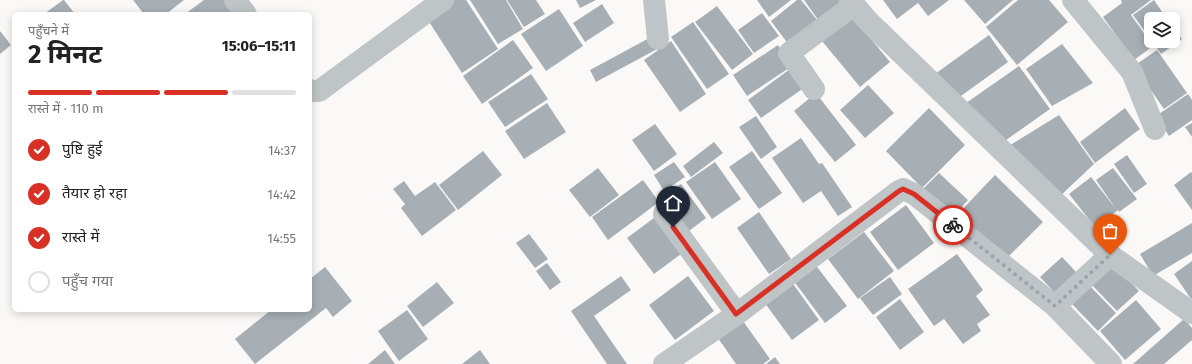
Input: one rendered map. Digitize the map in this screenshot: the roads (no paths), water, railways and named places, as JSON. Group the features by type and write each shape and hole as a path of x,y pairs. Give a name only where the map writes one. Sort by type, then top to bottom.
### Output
{"street":[{"path":"312,91 319,91 442,0"},
{"path":"654,0 658,39"},
{"path":"1074,0 1132,72 1155,129"},
{"path":"814,89 789,53 852,3 868,21 1110,255 1190,308"},
{"path":"664,364 736,314 903,189 914,194 1055,306 1111,364"},
{"path":"664,214 736,314"},
{"path":"1055,306 1110,255"}]}
